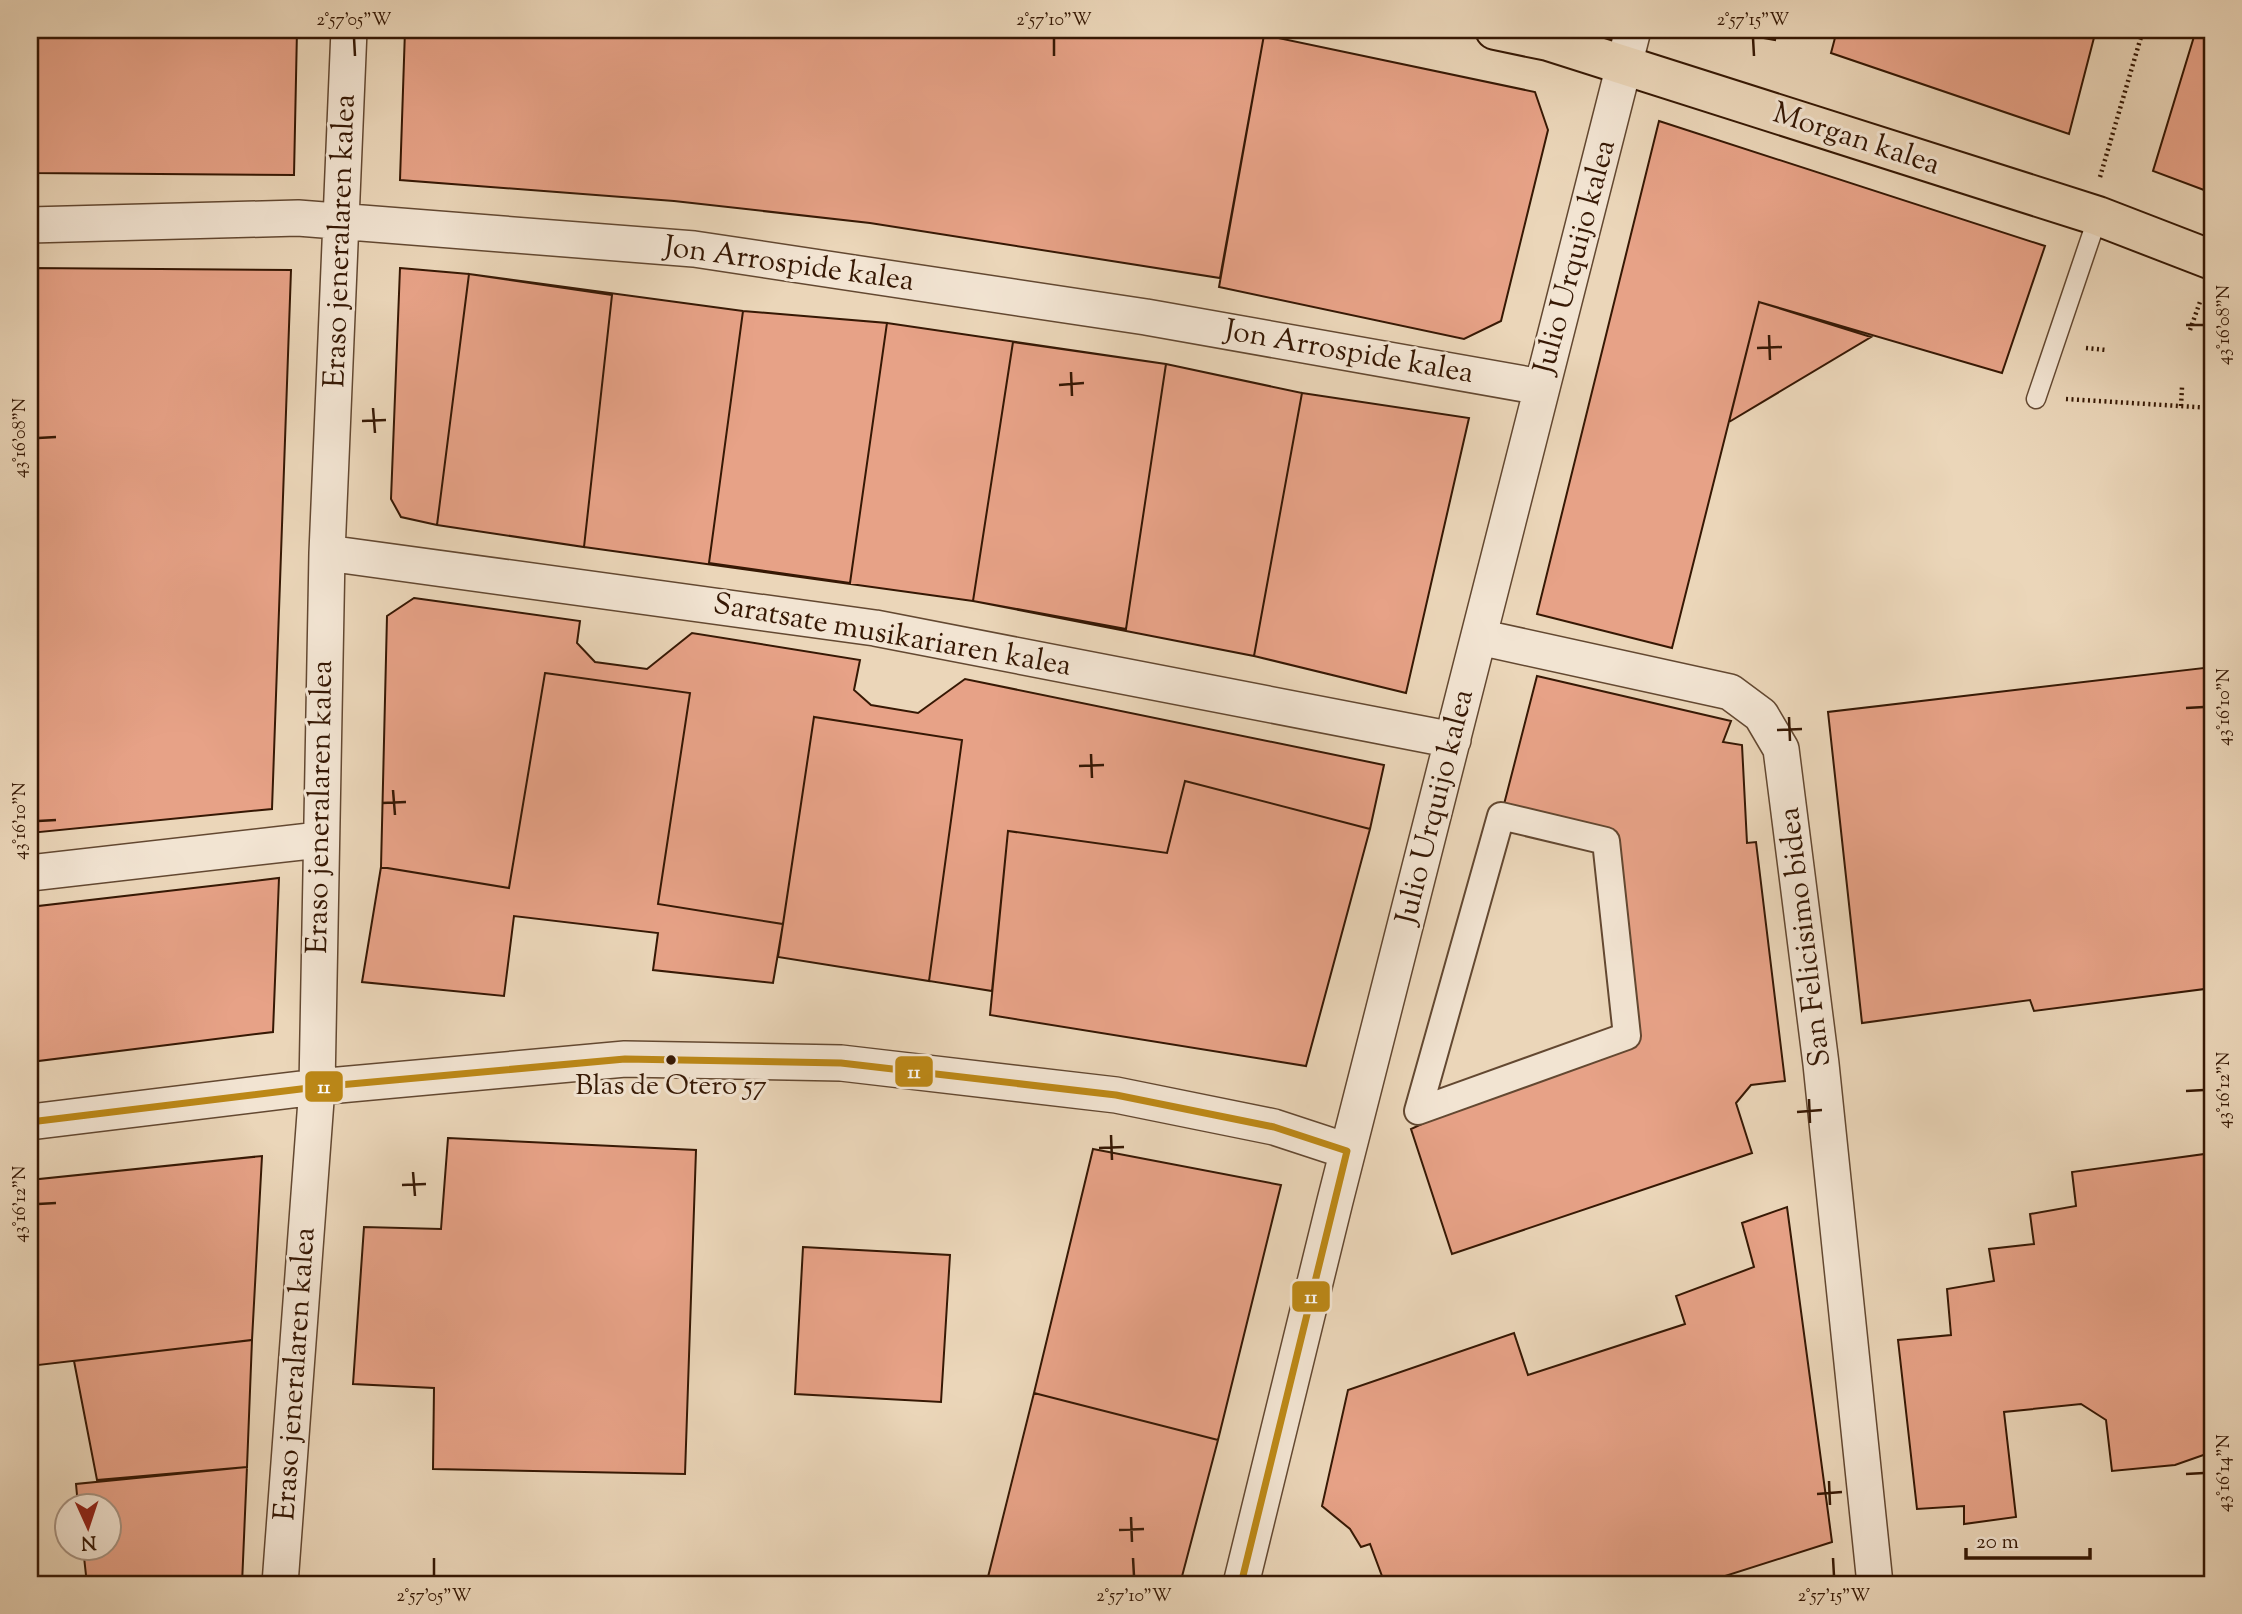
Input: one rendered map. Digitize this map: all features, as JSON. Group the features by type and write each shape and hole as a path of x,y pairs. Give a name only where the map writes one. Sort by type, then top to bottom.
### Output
{"main road":[{"name":"Morgan kalea","path":"1495,30 1548,41 1629,48 2098,216 2212,260"}],"street":[{"name":"Eraso jeneralaren kalea","path":"280,1584 317,1087 319,840 327,553 349,30"},
{"name":"Julio Urquijo kalea","path":"1241,1584 1347,1151 1629,48"},
{"name":"Jon Arrospide kalea","path":"30,225 298,218 694,249 1146,317 1541,387"},
{"name":"Saratsate musikariaren kalea","path":"327,553 875,628 1453,740"},
{"name":"San Felicisimo bidea","path":"1479,637 1730,692 1761,715 1781,749 1821,1064 1875,1584"},
{"path":"1501,816 1606,841 1627,1036 1418,1111 1501,816"},
{"path":"30,873 319,840"},
{"path":"30,1122 317,1087 625,1059 841,1063 1116,1095 1274,1128 1347,1151"}],"lane":[{"path":"2036,399 2098,216"}],"path":[{"path":"2100,179 2143,30"},
{"path":"2190,330 2201,299"},
{"path":"2086,348 2106,350"},
{"path":"2180,406 2182,387"},
{"path":"2036,399 2091,399 2212,408"}],"building":[{"path":"30,30 297,30 294,175 30,173"},
{"path":"405,30 1229,30 1264,35 1220,278 870,223 674,201 400,180"},
{"path":"1719,30 1777,30 1775,40"},
{"path":"1816,30 2096,30 2069,134 1831,53 1836,34"},
{"path":"2196,30 2212,30 2212,193 2153,171"},
{"path":"1264,35 1535,92 1548,130 1501,321 1464,339 1219,287"},
{"path":"1659,121 2045,246 2002,373 1759,302 1672,648 1537,614"},
{"path":"30,268 291,270 272,809 30,833"},
{"path":"400,268 469,274 743,311 887,323 1166,364 1302,393 1254,656 973,601 584,547 401,517 391,499"},
{"path":"469,274 612,295 584,547 437,525"},
{"path":"1759,302 1871,337 1729,422"},
{"path":"743,311 887,323 850,583 709,563"},
{"path":"1013,342 1166,364 1126,629 973,601"},
{"path":"1302,393 1469,418 1406,693 1254,656"},
{"path":"414,598 580,621 577,643 595,662 647,669 692,633 860,660 854,690 871,705 918,713 965,679 1384,765 1370,829 1185,781 1167,853 1008,831 992,991 929,981 962,740 814,717 783,924 658,904 690,693 545,673 509,888 381,867 387,616"},
{"path":"2212,667 2212,988 2034,1011 2030,1000 1862,1023 1828,712"},
{"path":"545,673 690,693 658,904 783,924 773,983 653,970 658,933 514,916 504,996 362,982 381,867 509,888"},
{"path":"1537,676 1731,721 1723,742 1742,745 1747,843 1756,842 1785,1081 1751,1085 1736,1103 1752,1153 1452,1254 1411,1129 1422,1124 1418,1111 1627,1036 1606,841 1501,816"},
{"path":"814,717 962,740 929,981 778,957"},
{"path":"1185,781 1370,829 1306,1066 990,1015 1008,831 1167,853"},
{"path":"279,878 273,1032 30,1062 30,907"},
{"path":"448,1138 696,1150 685,1474 433,1469 434,1388 353,1384 364,1227 441,1229"},
{"path":"1093,1149 1281,1185 1218,1440 1034,1393"},
{"path":"2212,1153 2212,1452 2175,1465 2112,1471 2106,1420 2081,1404 2004,1412 2016,1517 1964,1524 1964,1506 1917,1509 1898,1340 1951,1335 1947,1289 1994,1281 1989,1249 2034,1244 2030,1214 2076,1206 2072,1172"},
{"path":"262,1156 252,1340 30,1366 30,1180"},
{"path":"1787,1207 1832,1542 1700,1584 1385,1584 1370,1544 1361,1547 1350,1529 1322,1506 1348,1390 1514,1333 1528,1375 1685,1324 1676,1296 1754,1267 1742,1223"},
{"path":"803,1247 950,1255 941,1402 795,1394"},
{"path":"252,1340 247,1467 97,1480 74,1361"},
{"path":"1034,1393 1218,1440 1180,1584 996,1584 997,1578 988,1577"},
{"path":"247,1467 242,1584 87,1584 85,1562 122,1562 122,1492 77,1492 76,1484"}],"transit line":[{"name":"11","path":"30,1122 317,1087 625,1059 841,1063 1116,1095 1274,1127 1347,1151 1241,1584"}],"place":[{"name":"Blas de Otero 57","path":"671,1060"}]}
